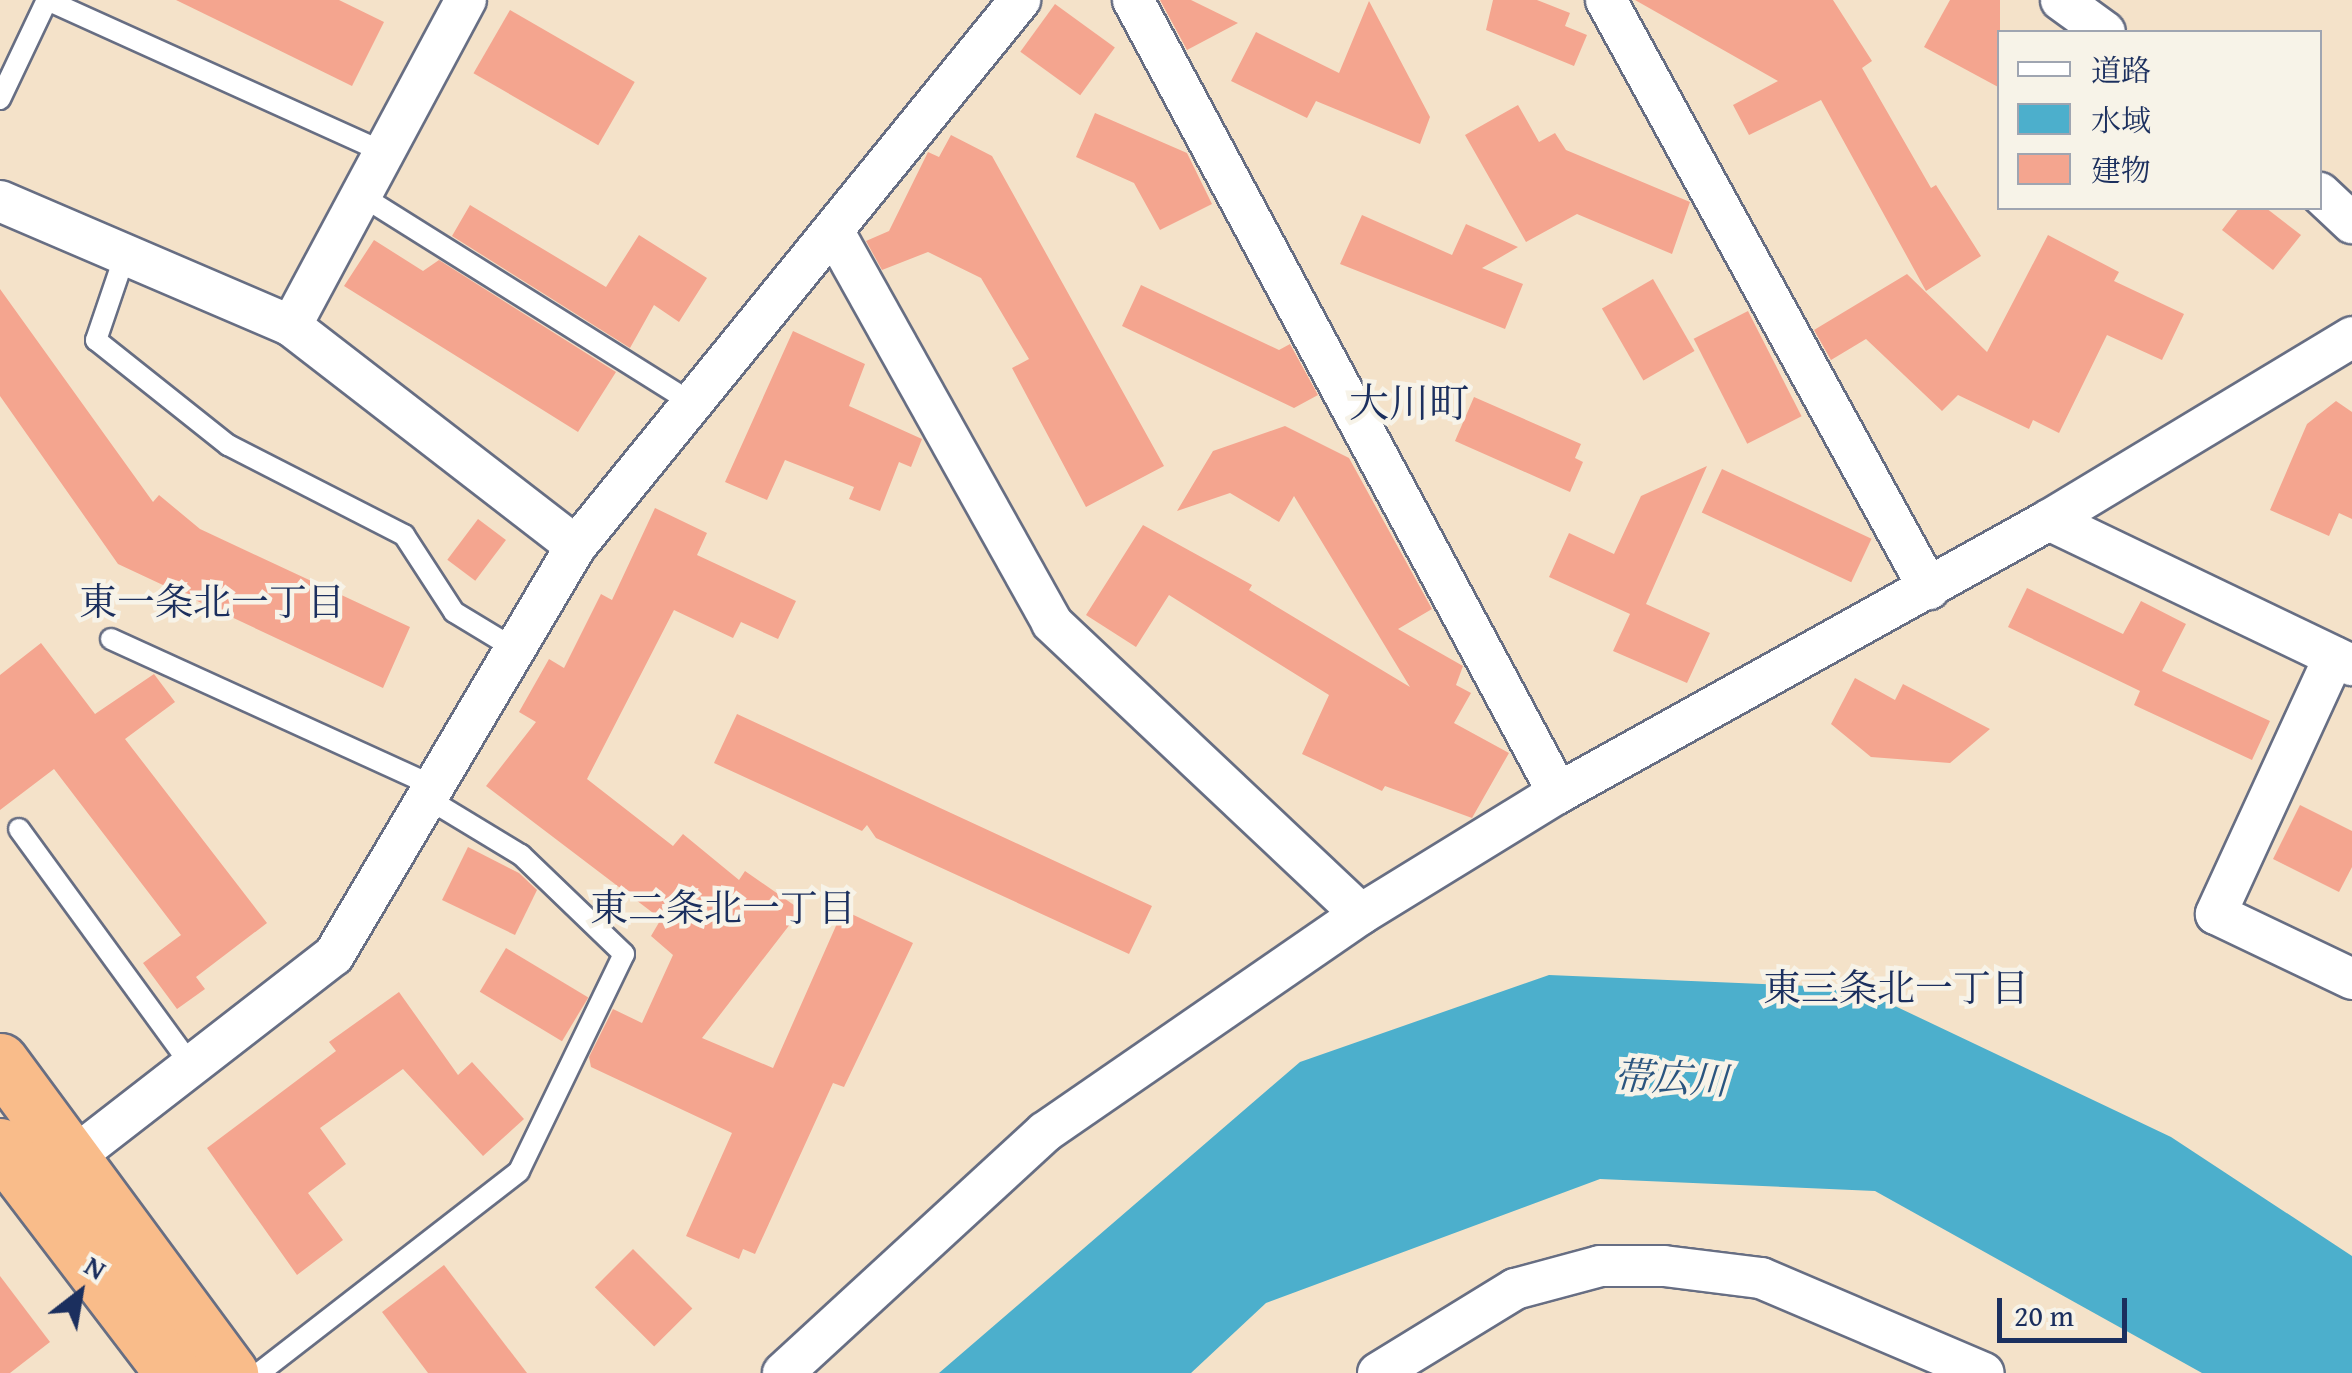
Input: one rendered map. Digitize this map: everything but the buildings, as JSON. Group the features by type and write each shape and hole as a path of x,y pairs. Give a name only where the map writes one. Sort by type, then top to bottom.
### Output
{"highway":[{"path":"0,1061 230,1373"},
{"path":"0,1146 156,1367"}],"street":[{"path":"290,326 466,0"},
{"path":"71,1159 334,955 576,546 835,234 1020,0"},
{"path":"1134,0 1558,793"},
{"path":"1606,0 1929,589"},
{"path":"2061,0 2102,30"},
{"path":"2322,194 2352,223"},
{"path":"0,202 290,326 576,546"},
{"path":"835,234 1052,623 1361,914"},
{"path":"784,1373 1046,1132 1361,914 1558,793 2050,520 2352,337"},
{"path":"2050,520 2343,661 2216,914 2352,979"},
{"path":"1378,1373 1515,1288 1600,1266 1648,1266 1761,1278 1984,1373"}],"lane":[{"path":"0,100 47,0 382,152"},
{"path":"359,194 694,404"},
{"path":"125,255 96,340 228,445 404,535 454,612 515,649"},
{"path":"112,639 431,792 520,855 624,954 519,1171 259,1373"},
{"path":"19,829 192,1066"}],"water":[{"name":"帯広川","path":"1549,975 1857,988 2171,1137 2352,1256 2352,1373 2202,1373 1875,1191 1600,1179 1266,1303 1191,1373 939,1373 1300,1062"}],"district":[{"name":"大川町","path":"1409,403"},
{"name":"東一条北一丁目","path":"212,602"},
{"name":"東二条北一丁目","path":"723,908"},
{"name":"東三条北一丁目","path":"1896,988"}]}
